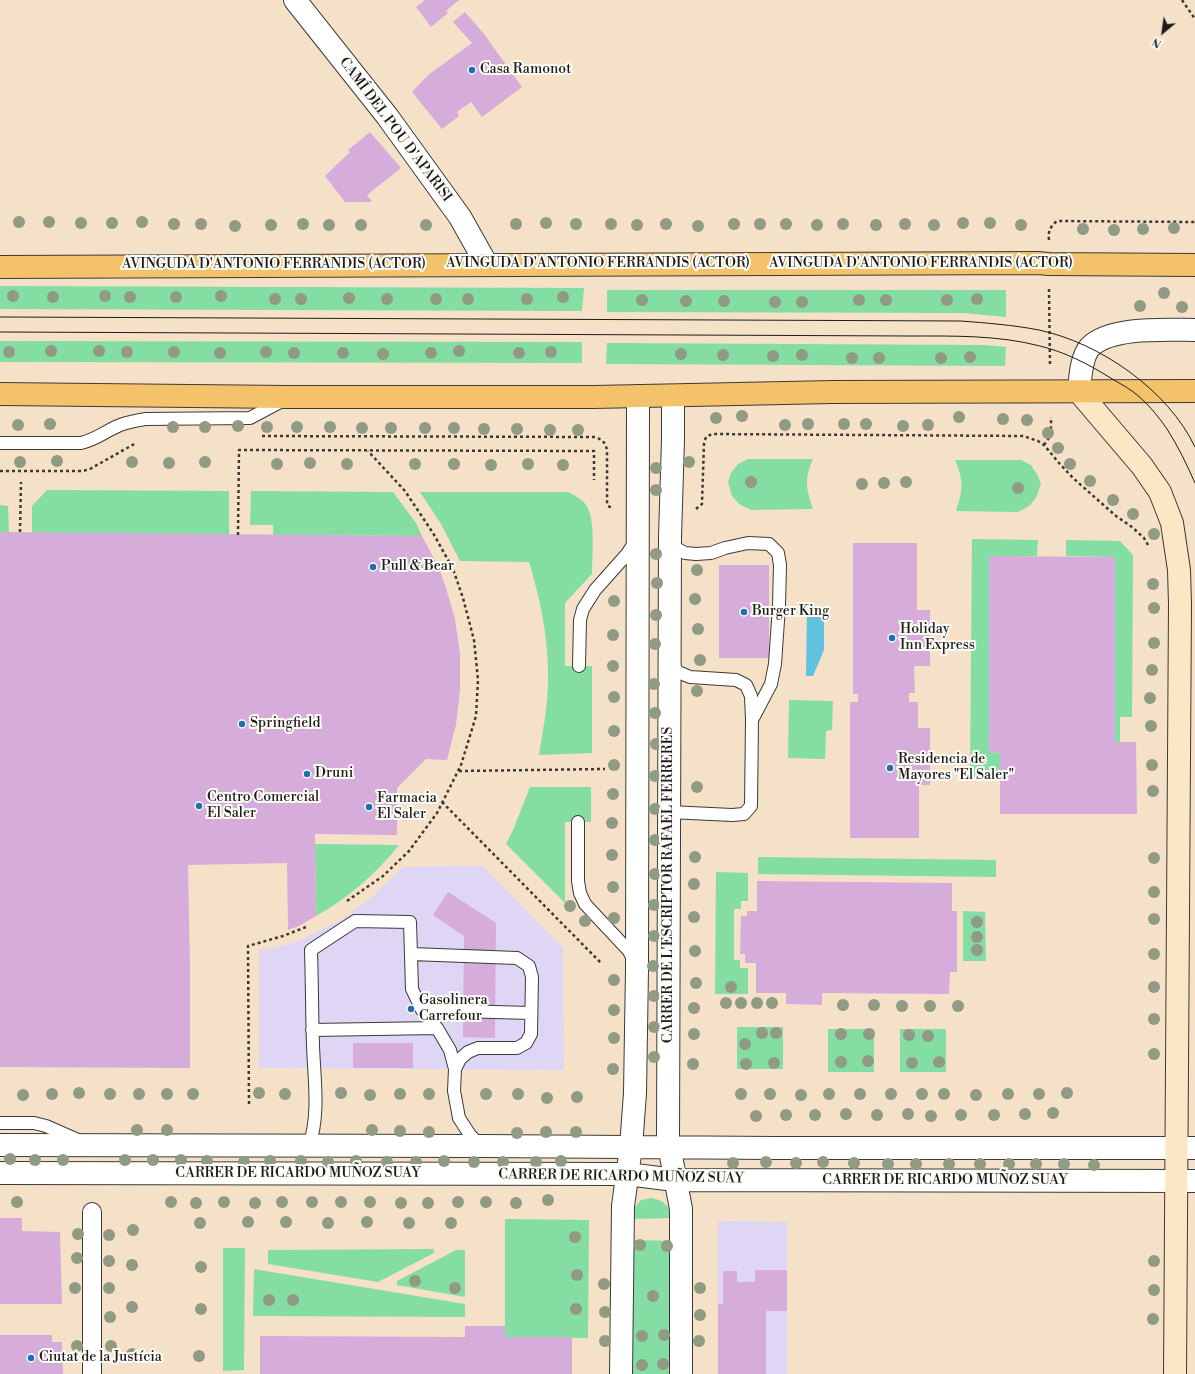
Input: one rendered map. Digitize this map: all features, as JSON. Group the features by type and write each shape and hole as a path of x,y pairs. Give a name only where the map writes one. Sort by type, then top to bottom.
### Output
{"main road":[{"name":"AVINGUDA D'ANTONIO FERRANDIS (ACTOR)","path":"0,267 487,264 1195,264"},
{"path":"0,394 287,398 673,396 832,392 1195,391"},
{"path":"1079,392 1142,466 1160,492 1172,523 1179,570 1186,1181 1175,1374"}],"street":[{"name":"CAMÍ DEL POU D'APARISI","path":"294,0 392,122 460,217 487,264"},
{"path":"1079,392 1083,362 1089,348 1100,341 1112,335 1138,331 1195,330"},
{"path":"621,1374 622,1206 631,1147 635,1093 637,968 638,396"},
{"name":"CARRER DE L'ESCRIPTOR RAFAEL FERRERES","path":"673,396 670,537 668,1140 681,1209 680,1374"},
{"name":"CARRER DE RICARDO MUÑOZ SUAY","path":"0,1145 1186,1148"},
{"name":"CARRER DE RICARDO MUÑOZ SUAY","path":"0,1173 626,1174 675,1180 1186,1181"},
{"path":"92,1212 92,1374"}],"lane":[{"path":"0,443 81,443 93,440 118,426 145,419 250,418 287,398"},
{"path":"579,666 580,620 583,609 595,590 628,554 637,537"},
{"path":"670,537 676,548 685,553 696,554 711,552 748,543 769,544 778,552 780,565 775,664 770,684 752,720"},
{"path":"669,812 732,815 744,814 751,806 752,720 751,696 746,685 736,680 690,677 678,672 670,660"},
{"path":"578,822 578,881 584,904 629,952 637,968"},
{"path":"309,1146 314,1125 315,1103 311,950 355,921 410,922 412,989 422,1010 437,1028 450,1050 455,1069 454,1091 459,1118 470,1135 481,1146"},
{"path":"411,954 517,958 529,966 532,977 532,1013 531,1034 526,1043 517,1048 478,1048 468,1052 460,1059 455,1069"},
{"path":"422,1010 532,1013"},
{"path":"312,1030 437,1028"},
{"path":"0,1123 34,1123 46,1126 92,1145"}],"path":[{"path":"1182,0 1195,19"},
{"path":"1048,232 1052,225 1057,221 1195,222"},
{"path":"1049,290 1050,369"},
{"path":"1044,445 1051,435 1051,423"},
{"path":"238,535 239,450 594,452 594,480"},
{"path":"346,902 383,876 409,851 437,812 461,765 476,716 478,680 474,640 463,598 453,569 433,533 405,491 368,451"},
{"path":"20,532 21,482"},
{"path":"458,771 605,769"},
{"path":"442,802 602,964"},
{"path":"249,1104 248,946 283,936 308,926"}],"shaded area":[{"name":"Gasolinera Carrefour","path":"483,866 563,948 564,1070 259,1068 259,950 280,947 303,939 339,921 373,896 403,867"},
{"path":"718,1221 787,1222 787,1374 718,1374"}],"green space":[{"path":"0,286 584,288 582,311 0,309"},
{"path":"607,290 1006,290 1006,317 963,313 607,312"},
{"path":"0,341 582,342 582,363 0,362"},
{"path":"607,343 984,345 1006,347 1005,366 606,364"},
{"path":"748,459 813,459 808,472 807,484 813,509 751,510 739,504 732,496 728,482 731,473 738,464"},
{"path":"955,460 1021,460 1031,465 1038,476 1041,484 1036,498 1029,506 1018,512 956,511 962,485"},
{"path":"47,490 229,491 229,535 32,533 32,506"},
{"path":"251,491 393,492 416,523 422,536 273,535 273,525 250,525"},
{"path":"420,492 568,492 580,499 586,505 589,511 592,528 592,574 565,603 565,666 592,666 592,753 539,755 547,698 548,659 543,620 535,581 529,562 460,561 441,524"},
{"path":"0,505 8,506 9,532 0,532"},
{"path":"972,539 1038,540 1037,556 989,557 989,752 1000,753 1000,778 970,778"},
{"path":"1066,540 1120,541 1133,555 1132,717 1120,717 1120,742 1115,742 1115,557 1066,556"},
{"path":"789,700 833,701 832,730 826,731 825,759 788,758"},
{"path":"530,787 591,787 591,822 565,822 565,903 506,844"},
{"path":"315,844 399,845 381,866 361,885 316,916"},
{"path":"758,857 996,860 996,877 758,874"},
{"path":"716,872 748,873 748,901 741,901 741,909 734,909 734,960 740,960 740,968 748,968 748,994 715,994"},
{"path":"963,911 985,912 986,961 963,961"},
{"path":"737,1027 783,1027 783,1069 737,1069"},
{"path":"828,1029 874,1029 874,1072 828,1072"},
{"path":"900,1029 946,1029 946,1072 900,1072"},
{"path":"651,1198 663,1202 673,1218 632,1219 634,1208 641,1200"},
{"path":"505,1219 589,1220 588,1338 505,1337"},
{"path":"633,1240 672,1241 673,1374 633,1374"},
{"path":"223,1248 245,1248 244,1370 223,1371"},
{"path":"434,1249 434,1253 378,1282 268,1264 268,1250"},
{"path":"456,1250 465,1250 465,1297 397,1285 397,1281"},
{"path":"254,1269 465,1304 465,1317 253,1316"}],"water":[{"path":"807,610 824,610 824,650 813,676 806,676"}],"building":[{"path":"425,0 459,0 446,11 448,13 431,27 416,7"},
{"name":"Casa Ramonot","path":"465,12 484,34 522,87 482,117 471,102 457,112 459,116 442,129 412,92 428,75 472,43 453,22"},
{"path":"370,132 401,168 367,195 372,202 345,202 325,176 350,152 348,150"},
{"name":"Centro Comercial El Saler","path":"0,532 422,536 439,568 455,619 460,654 460,690 456,725 447,760 426,759 397,788 397,835 315,834 316,916 299,926 288,930 287,863 188,865 190,1068 0,1067"},
{"path":"853,543 917,543 917,610 930,610 930,666 914,666 915,693 909,693 909,702 918,702 918,728 930,728 930,785 919,785 919,838 850,838 850,702 858,702 858,694 853,694"},
{"path":"989,556 1115,557 1115,742 1136,742 1137,814 1000,814 1000,753 989,752"},
{"name":"Burger King","path":"719,565 769,565 769,658 719,658"},
{"path":"757,881 952,883 952,911 957,911 957,972 950,972 949,994 822,993 822,1005 786,1004 786,993 756,993 756,963 745,963 745,954 740,954 741,916 747,916 747,911 757,911"},
{"path":"448,892 496,923 495,1038 463,1037 464,936 433,915"},
{"path":"353,1043 413,1043 413,1068 353,1068"},
{"path":"0,1218 22,1218 22,1231 60,1232 62,1304 0,1304"},
{"path":"755,1270 787,1270 787,1311 766,1311 766,1374 718,1374 718,1304 723,1304 723,1271 737,1271 737,1282 755,1282"},
{"path":"465,1326 505,1326 505,1337 572,1337 572,1374 260,1374 260,1336 465,1337"},
{"name":"Ciutat de la Justícia","path":"0,1335 52,1335 52,1342 62,1342 63,1374 0,1374"}],"tram line":[{"path":"0,317 961,321 1000,324 1039,330 1062,336 1108,358 1130,372 1150,388 1168,406 1183,426 1195,447"},
{"path":"0,332 943,336 992,338 1024,342 1076,359 1124,386 1142,399 1167,429 1195,483"}],"place":[{"name":"Casa Ramonot","path":"472,70"},
{"name":"Pull & Bear","path":"373,567"},
{"name":"Burger King","path":"744,612"},
{"name":"Holiday Inn Express","path":"892,638"},
{"name":"Springfield","path":"242,724"},
{"name":"Residencia de Mayores \"El Saler\"","path":"890,768"},
{"name":"Druni","path":"307,774"},
{"name":"Centro Comercial El Saler","path":"199,806"},
{"name":"Farmacia El Saler","path":"369,807"},
{"name":"Gasolinera Carrefour","path":"411,1009"},
{"name":"Ciutat de la Justícia","path":"31,1358"}]}
